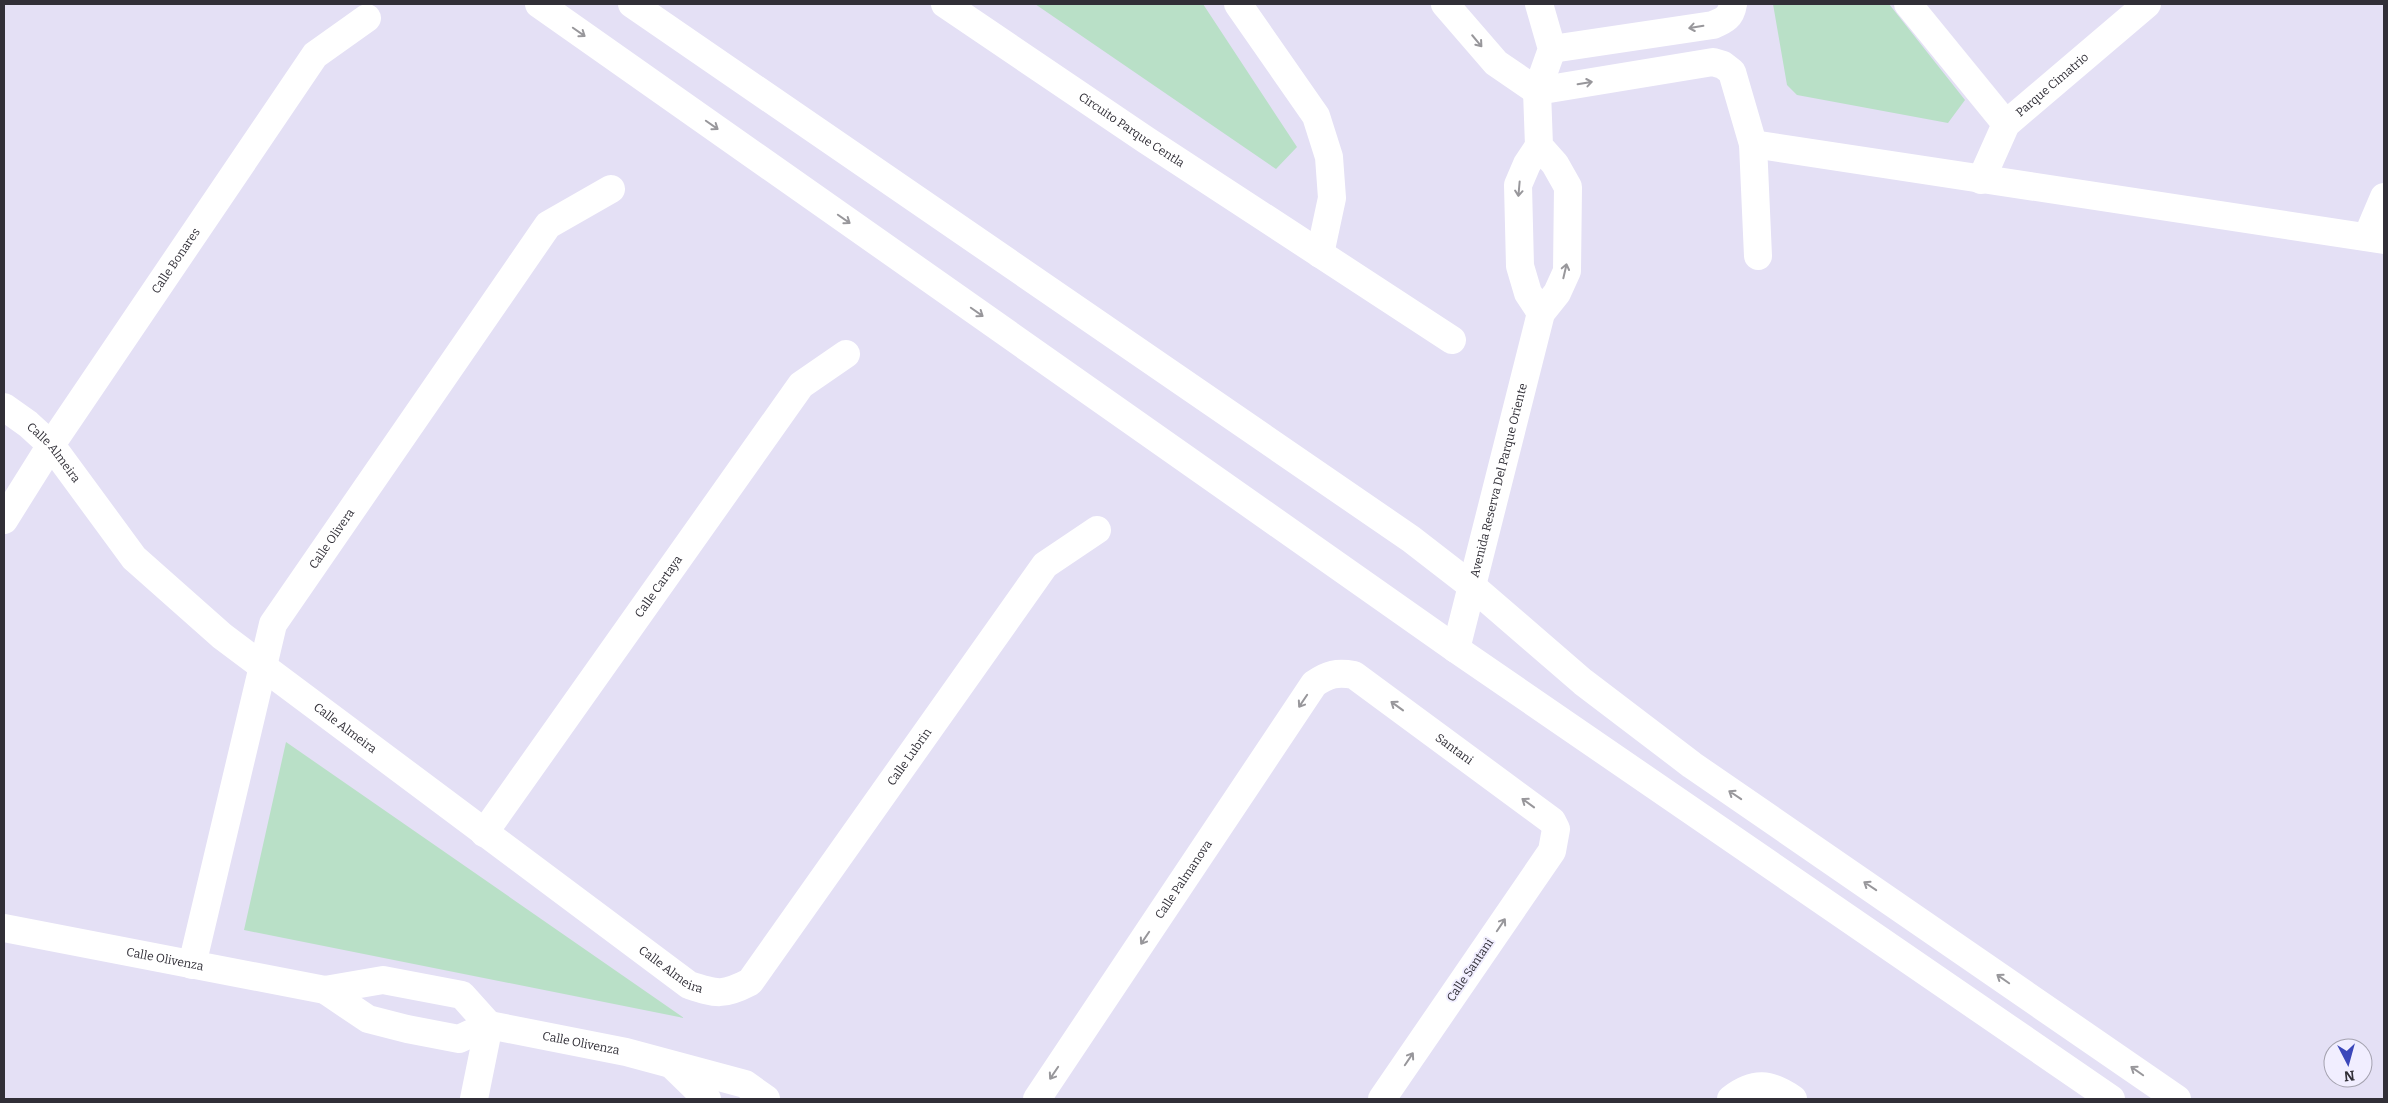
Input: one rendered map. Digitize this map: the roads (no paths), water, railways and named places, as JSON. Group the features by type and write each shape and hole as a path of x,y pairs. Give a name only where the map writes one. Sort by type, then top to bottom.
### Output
{"street":[{"path":"539,4 1456,649 2111,1099"},
{"path":"632,4 1411,539 1473,587 1583,682 1692,765 2177,1099"},
{"name":"Circuito Parque Centla","path":"945,4 1146,140 1452,340"},
{"path":"1238,4 1316,116 1329,157 1332,198 1320,254"},
{"path":"1445,4 1496,63 1536,91 1713,62 1723,65 1732,72 1753,144 1758,256"},
{"path":"1539,4 1552,49 1536,91 1539,146 1527,164 1518,186 1520,266 1528,292 1541,313"},
{"path":"1552,49 1713,25 1726,20 1731,13 1733,4"},
{"path":"1908,4 2006,124"},
{"name":"Parque Cimatrio","path":"1981,180 2006,124 2147,4"},
{"name":"Calle Bonares","path":"4,520 51,445 315,55 366,18"},
{"path":"1753,144 1981,180 2376,238 2384,196"},
{"name":"Avenida Reserva Del Parque Oriente","path":"1456,649 1541,313 1557,293 1566,271 1568,188 1555,164 1539,146"},
{"name":"Calle Olivera","path":"192,965 273,624 548,225 611,189"},
{"name":"Calle Cartaya","path":"484,833 801,385 846,354"},
{"name":"Calle Almeira","path":"4,406 51,445 134,558 222,636 689,985 713,993 732,992"},
{"name":"Calle Lubrin","path":"732,992 750,982 1045,565 1098,530"},
{"name":"Santani","path":"1340,672 1354,675 1552,821 1556,829 1556,838"},
{"name":"Calle Palmanova","path":"1037,1099 1314,684 1326,676 1340,672"},
{"name":"Calle Santani","path":"1382,1099 1552,851 1556,838"},
{"name":"Calle Olivenza","path":"4,928 324,990 383,980 462,995 489,1025"},
{"name":"Calle Olivenza","path":"324,990 368,1019 406,1029 459,1039 489,1025 626,1052 745,1084 766,1099"},
{"path":"474,1099 489,1025"},
{"name":"Calle Olivenza","path":"672,1065 706,1099"},
{"path":"1731,1099 1749,1088 1764,1085 1779,1089 1793,1099"}]}
